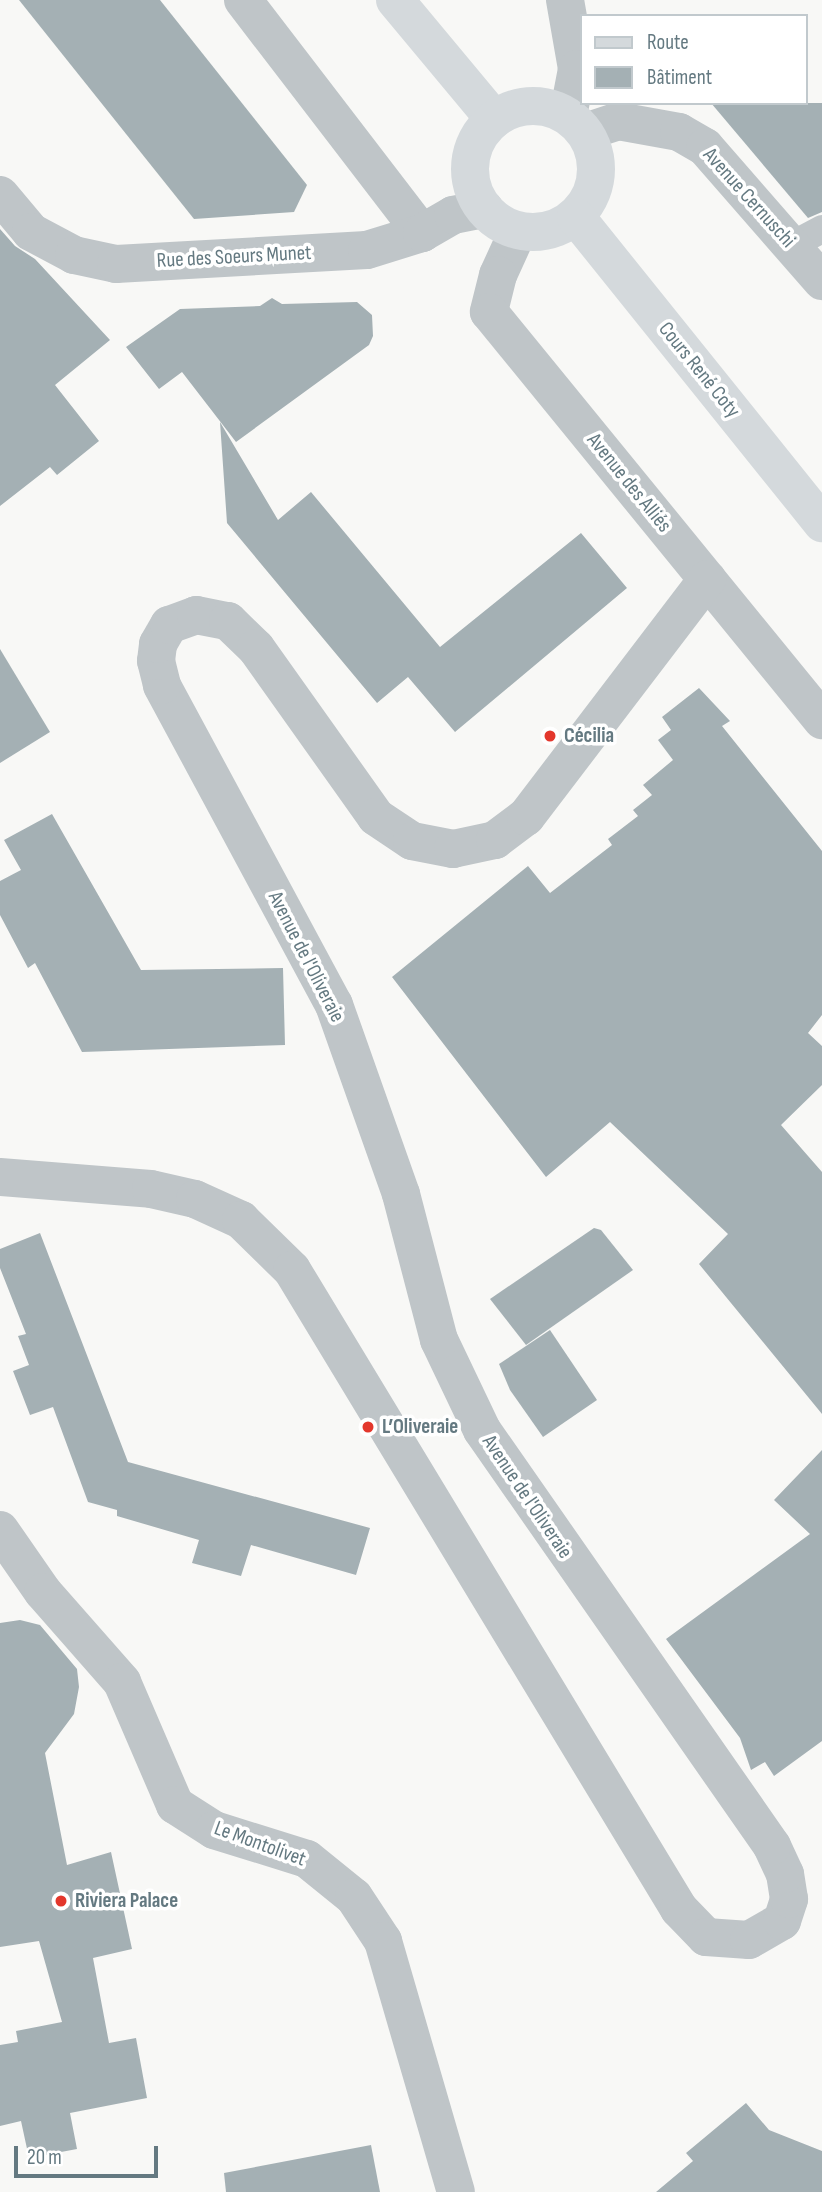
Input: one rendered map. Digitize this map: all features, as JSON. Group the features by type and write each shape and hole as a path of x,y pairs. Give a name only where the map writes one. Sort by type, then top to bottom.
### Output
{"street":[{"path":"243,0 422,233"},
{"path":"395,0 494,118"},
{"path":"572,10 577,69 577,124 597,167 588,203 576,217 548,230 517,231 484,209 470,172 472,152 494,118 530,106 577,124"},
{"name":"Avenue Cernuschi","path":"577,124 618,121 679,132 705,147 807,237 822,281"},
{"name":"Rue des Soeurs Munet","path":"0,195 31,232 74,255 116,264 367,250 422,233 453,215 484,209"},
{"name":"Cours René Coty","path":"576,217 822,523"},
{"name":"Avenue des Alliés","path":"517,231 498,275 489,312 822,720"},
{"name":"Avenue de l'Oliveraie","path":"0,1177 151,1189 195,1199 241,1220 292,1270 678,1909 706,1937 749,1940 782,1922 787,1887 772,1846 481,1430 439,1340 401,1194 334,1005 162,685 156,661 158,644 169,625 196,615 228,621 257,648 376,817 412,841 453,849 495,839 526,817 707,579"},
{"name":"Le Montolivet","path":"0,1530 43,1592 122,1682 175,1805 214,1830 307,1858 354,1897 383,1941 456,2192"}],"building":[{"path":"19,0 160,0 307,185 294,212 194,219"},
{"path":"822,103 822,212 808,218 713,105"},
{"path":"0,229 15,246 35,259 110,340 55,385 99,441 57,475 50,467 0,506"},
{"path":"272,298 282,304 357,302 372,315 373,336 369,345 236,442 182,372 159,389 126,347 180,309 260,306"},
{"path":"220,422 278,520 311,492 440,647 581,533 627,588 455,732 408,677 377,703 227,523"},
{"path":"0,649 50,732 0,763"},
{"path":"699,688 730,721 722,726 822,851 822,1015 808,1033 822,1046 822,1085 781,1125 822,1172 822,1414 699,1264 728,1234 610,1122 546,1177 392,977 528,866 550,893 612,845 608,839 638,816 633,810 652,795 643,785 673,760 658,740 671,730 662,717"},
{"path":"52,814 141,970 283,968 285,1045 82,1052 35,963 28,968 0,915 0,881 21,870 4,840"},
{"path":"594,1228 601,1230 633,1270 526,1345 490,1299"},
{"path":"40,1233 128,1462 370,1528 356,1575 251,1545 241,1576 192,1563 199,1540 117,1516 117,1510 88,1502 53,1407 30,1415 13,1371 29,1365 18,1336 26,1334 0,1268 0,1249"},
{"path":"550,1330 597,1400 543,1437 510,1390 499,1364"},
{"path":"822,1450 822,1741 774,1776 765,1762 751,1770 740,1738 666,1639 810,1534 774,1500"},
{"path":"20,1620 40,1625 77,1669 79,1687 74,1714 45,1753 67,1865 111,1852 132,1949 93,1958 109,2043 136,2038 147,2098 70,2113 77,2149 29,2158 21,2121 0,2126 0,2045 18,2042 16,2031 62,2022 39,1941 0,1947 0,1623"},
{"path":"746,2103 769,2130 822,2151 822,2192 656,2192 693,2161 686,2153"},
{"path":"371,2145 380,2192 226,2192 224,2173"}],"place":[{"name":"Cécilia","path":"550,736"},
{"name":"L’Oliveraie","path":"368,1427"},
{"name":"Riviera Palace","path":"61,1901"}]}
